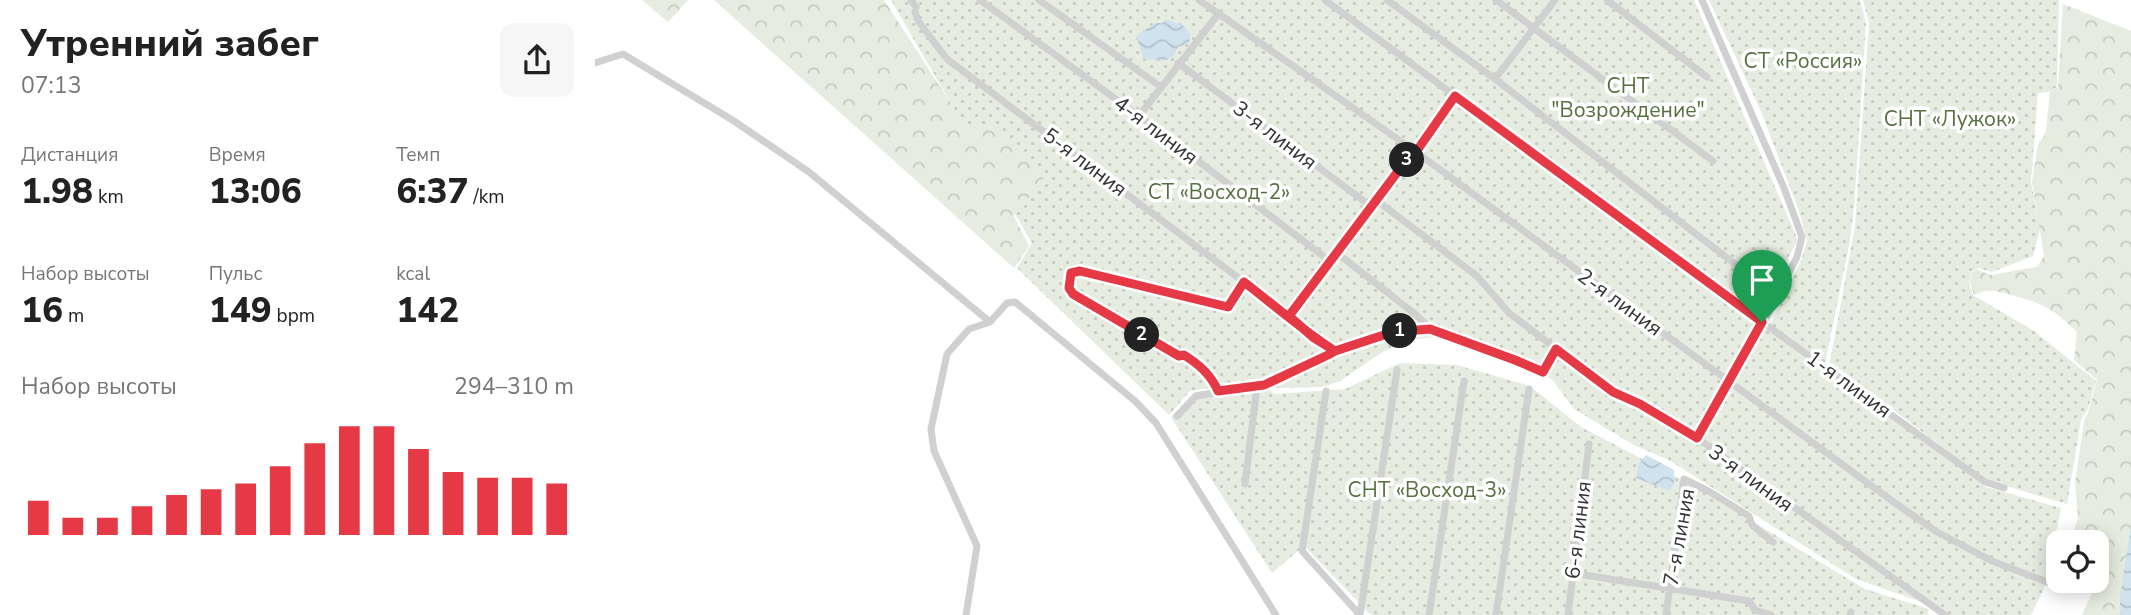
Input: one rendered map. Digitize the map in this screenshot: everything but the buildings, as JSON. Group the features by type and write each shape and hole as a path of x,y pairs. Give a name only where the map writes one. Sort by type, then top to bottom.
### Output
{"street":[{"name":"4-я линия","path":"980,0 1139,116 1331,262"},
{"path":"1039,0 1160,87"},
{"name":"2-я линия","path":"1199,0 1416,152 1937,532 1992,561 2046,582"},
{"name":"1-я линия","path":"1325,0 1762,322 1985,482 2004,488"},
{"path":"1387,0 1495,79 1770,291"},
{"path":"1496,0 1713,161"},
{"path":"1495,79 1555,0"},
{"path":"1607,0 1707,76"},
{"path":"1697,438 1797,257 1802,237 1784,188 1702,0"},
{"name":"5-я линия","path":"914,6 923,29 947,59 1289,316 1314,338 1335,351"},
{"path":"1139,116 1219,13"},
{"path":"595,63 623,54 733,121 810,172 990,322"},
{"name":"3-я линия","path":"1178,63 1477,276 1509,313 1613,392 1640,404 1697,438 1926,607 1945,615"},
{"path":"1289,316 1405,162 1416,152 1455,96"},
{"path":"1337,253 1415,314 1430,329"},
{"path":"1218,391 1207,373 1191,359 1184,355 1179,356 1073,294 1069,280 1071,273 1080,271 1228,307 1244,282"},
{"path":"967,615 977,546 935,451 932,429 947,354 969,328 990,322 1007,303 1016,302 1135,401 1156,423 1276,615"},
{"path":"1177,416 1196,396 1261,385 1335,351 1393,332 1430,329 1543,372 1556,349"},
{"path":"1360,615 1397,370"},
{"path":"1429,615 1464,381"},
{"path":"1245,484 1261,385"},
{"path":"1496,615 1529,389"},
{"path":"1326,391 1302,551 1360,615"},
{"name":"6-я линия","path":"1568,615 1589,444"},
{"name":"7-я линия","path":"1666,615 1684,479 1749,516 1752,525 1773,542"},
{"path":"1572,573 1749,601 1754,612 1771,615"}],"green space":[{"path":"642,0 688,0 668,22"},
{"path":"714,0 884,0 965,125 990,124 1044,178 1014,216 1029,246 1014,268"},
{"name":"СТ «Восход-2»","path":"891,0 1321,0 1986,487 2061,508 2056,530 2046,530 2045,586 2031,615 1941,615 1927,604 1856,579 1669,460 1634,445 1574,409 1552,379 1436,337 1405,340 1340,381 1322,387 1277,388 1265,379 1190,391 1169,415 1017,268 1032,243"},
{"name":"СНТ \"Возрождение\"","path":"1329,0 1694,0 1798,240 1757,314"},
{"name":"СТ «Россия»","path":"1709,0 1860,0 1866,23 1854,209 1825,364 1770,326 1802,258 1807,240 1799,211 1760,109"},
{"name":"СНТ «Лужок»","path":"1863,0 2059,0 2057,87 2038,93 2031,182 2040,229 2033,256 1992,272 1978,268 1971,272 1969,282 1973,295 2034,331 2096,381 2088,409 2081,420 2067,504 1986,480 1830,362 1855,226 1869,23"},
{"path":"2063,4 2131,31 2131,615 2082,615 2092,593 2109,593 2109,530 2074,530 2078,518 2075,483 2084,421 2097,380 2074,360 2077,332 2054,312 2031,301 1992,291 1974,295 1970,281 1971,273 1977,269 1990,275 2037,267 2044,256 2032,182 2038,145 2046,132 2050,91 2058,87"},
{"name":"СНТ «Восход-3»","path":"1400,363 1457,365 1530,386 1581,427 1692,485 1865,589 1929,609 1928,615 1371,615 1304,546 1272,573 1171,417 1195,392 1262,382 1274,394 1345,389"}],"water":[{"path":"1166,19 1184,26 1191,35 1189,43 1178,47 1172,58 1144,59 1136,36"},
{"path":"1646,455 1674,470 1674,484 1669,491 1636,478 1639,463"},
{"path":"2131,526 2131,615 2120,615 2120,597"}],"route":[{"path":"1762,322 1455,96 1416,152 1405,162 1289,316 1314,338 1335,351 1330,354 1264,385 1218,391 1207,373 1191,359 1184,355 1179,356 1073,294 1069,288 1069,280 1071,273 1080,271 1228,307 1244,282 1314,338 1335,351 1393,332 1430,329 1543,372 1556,349 1613,392 1640,404 1697,438 1762,322"}]}
